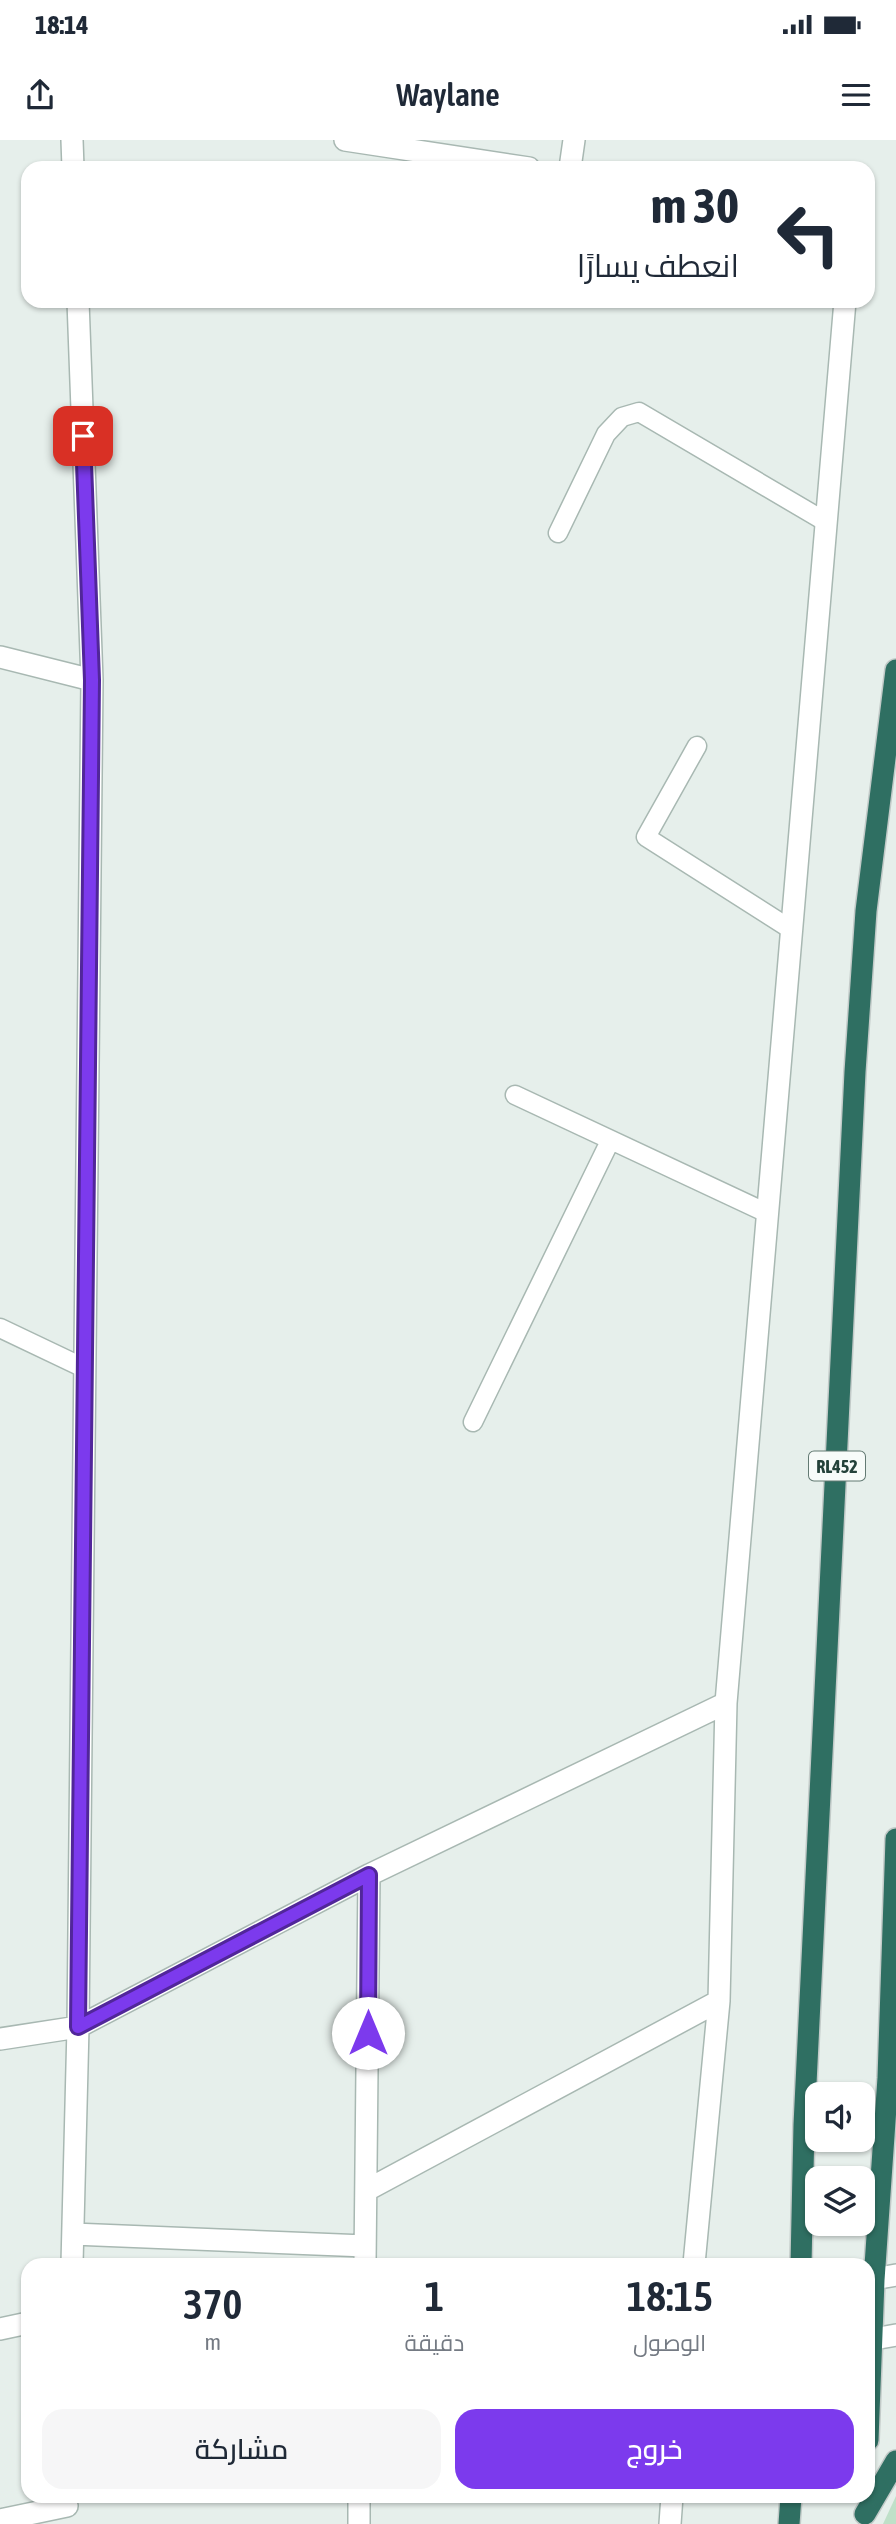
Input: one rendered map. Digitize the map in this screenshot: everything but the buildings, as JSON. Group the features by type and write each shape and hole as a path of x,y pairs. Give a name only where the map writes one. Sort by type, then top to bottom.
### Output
{"highway":[{"name":"RL452","path":"801,2258 820,1785 855,1072 866,911 896,670"},
{"path":"873,2258 888,2078 896,1839"},
{"path":"888,2078 896,2132"},
{"path":"875,2495 896,2461"},
{"path":"789,2524 790,2503"}],"street":[{"path":"72,140 73,161"},
{"path":"345,140 482,161"},
{"path":"571,161 574,140"},
{"path":"72,2258 78,2027 92,680 78,308"},
{"path":"695,2258 719,2001 726,1703 844,308"},
{"path":"0,657 92,680"},
{"path":"0,2039 78,2027 369,1875 726,1703"},
{"path":"73,2234 365,2255 369,1875"},
{"path":"367,2190 719,2001"},
{"path":"875,2279 896,2275"},
{"path":"0,2329 21,2324"},
{"path":"875,2339 896,2335"},
{"path":"359,2503 359,2524"},
{"path":"670,2524 672,2503"},
{"path":"0,2520 67,2509"}],"lane":[{"path":"558,533 606,435 622,417 639,412 826,522"},
{"path":"697,746 646,837 792,930"},
{"path":"515,1095 767,1213"},
{"path":"473,1422 610,1141"},
{"path":"0,1328 85,1368"}],"green space":[{"path":"896,2496 896,2524 883,2524"}],"route":[{"path":"83,436 92,680 78,2027 369,1875 368,2033"}]}
